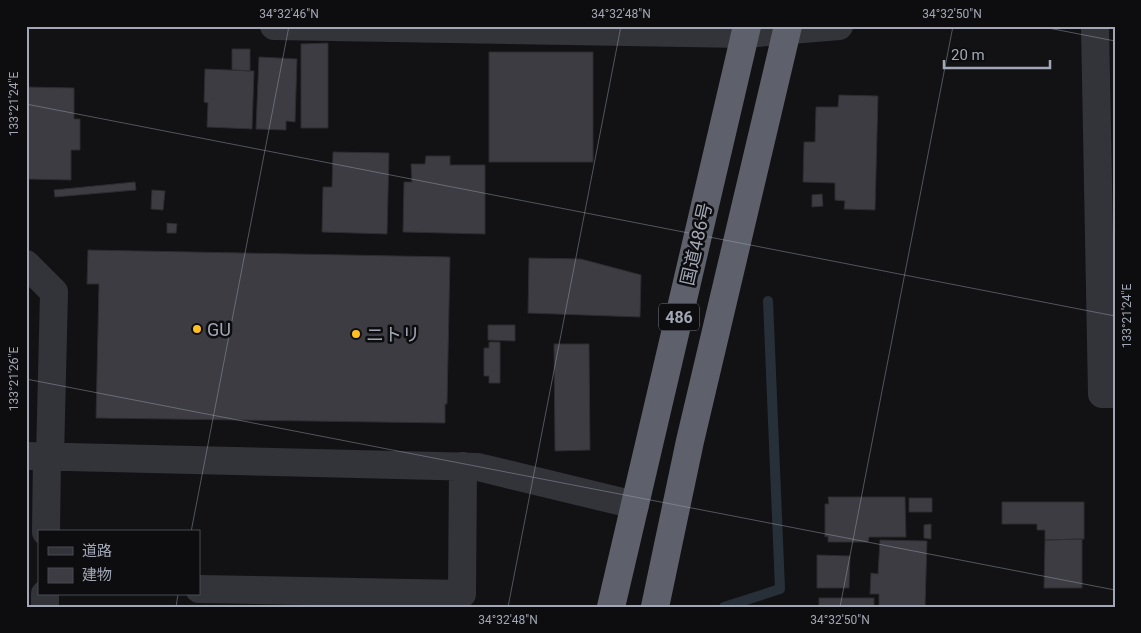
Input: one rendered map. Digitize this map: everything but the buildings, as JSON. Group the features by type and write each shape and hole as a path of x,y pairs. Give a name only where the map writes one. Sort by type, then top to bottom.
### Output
{"highway":[{"name":"486","path":"655,607 690,441 788,29"},
{"name":"国道486号","path":"611,607 746,30"}],"street":[{"path":"274,26 746,30 839,26"},
{"path":"1095,26 1102,394 1115,394"},
{"path":"26,264 54,292 51,399 41,456 46,530"},
{"path":"41,456 478,467 635,504"},
{"path":"200,589 462,594 463,466"}],"waterway":[{"path":"724,607 780,589 768,301"}],"place":[{"name":"GU","path":"197,329"},
{"name":"ニトリ","path":"356,334"}]}
